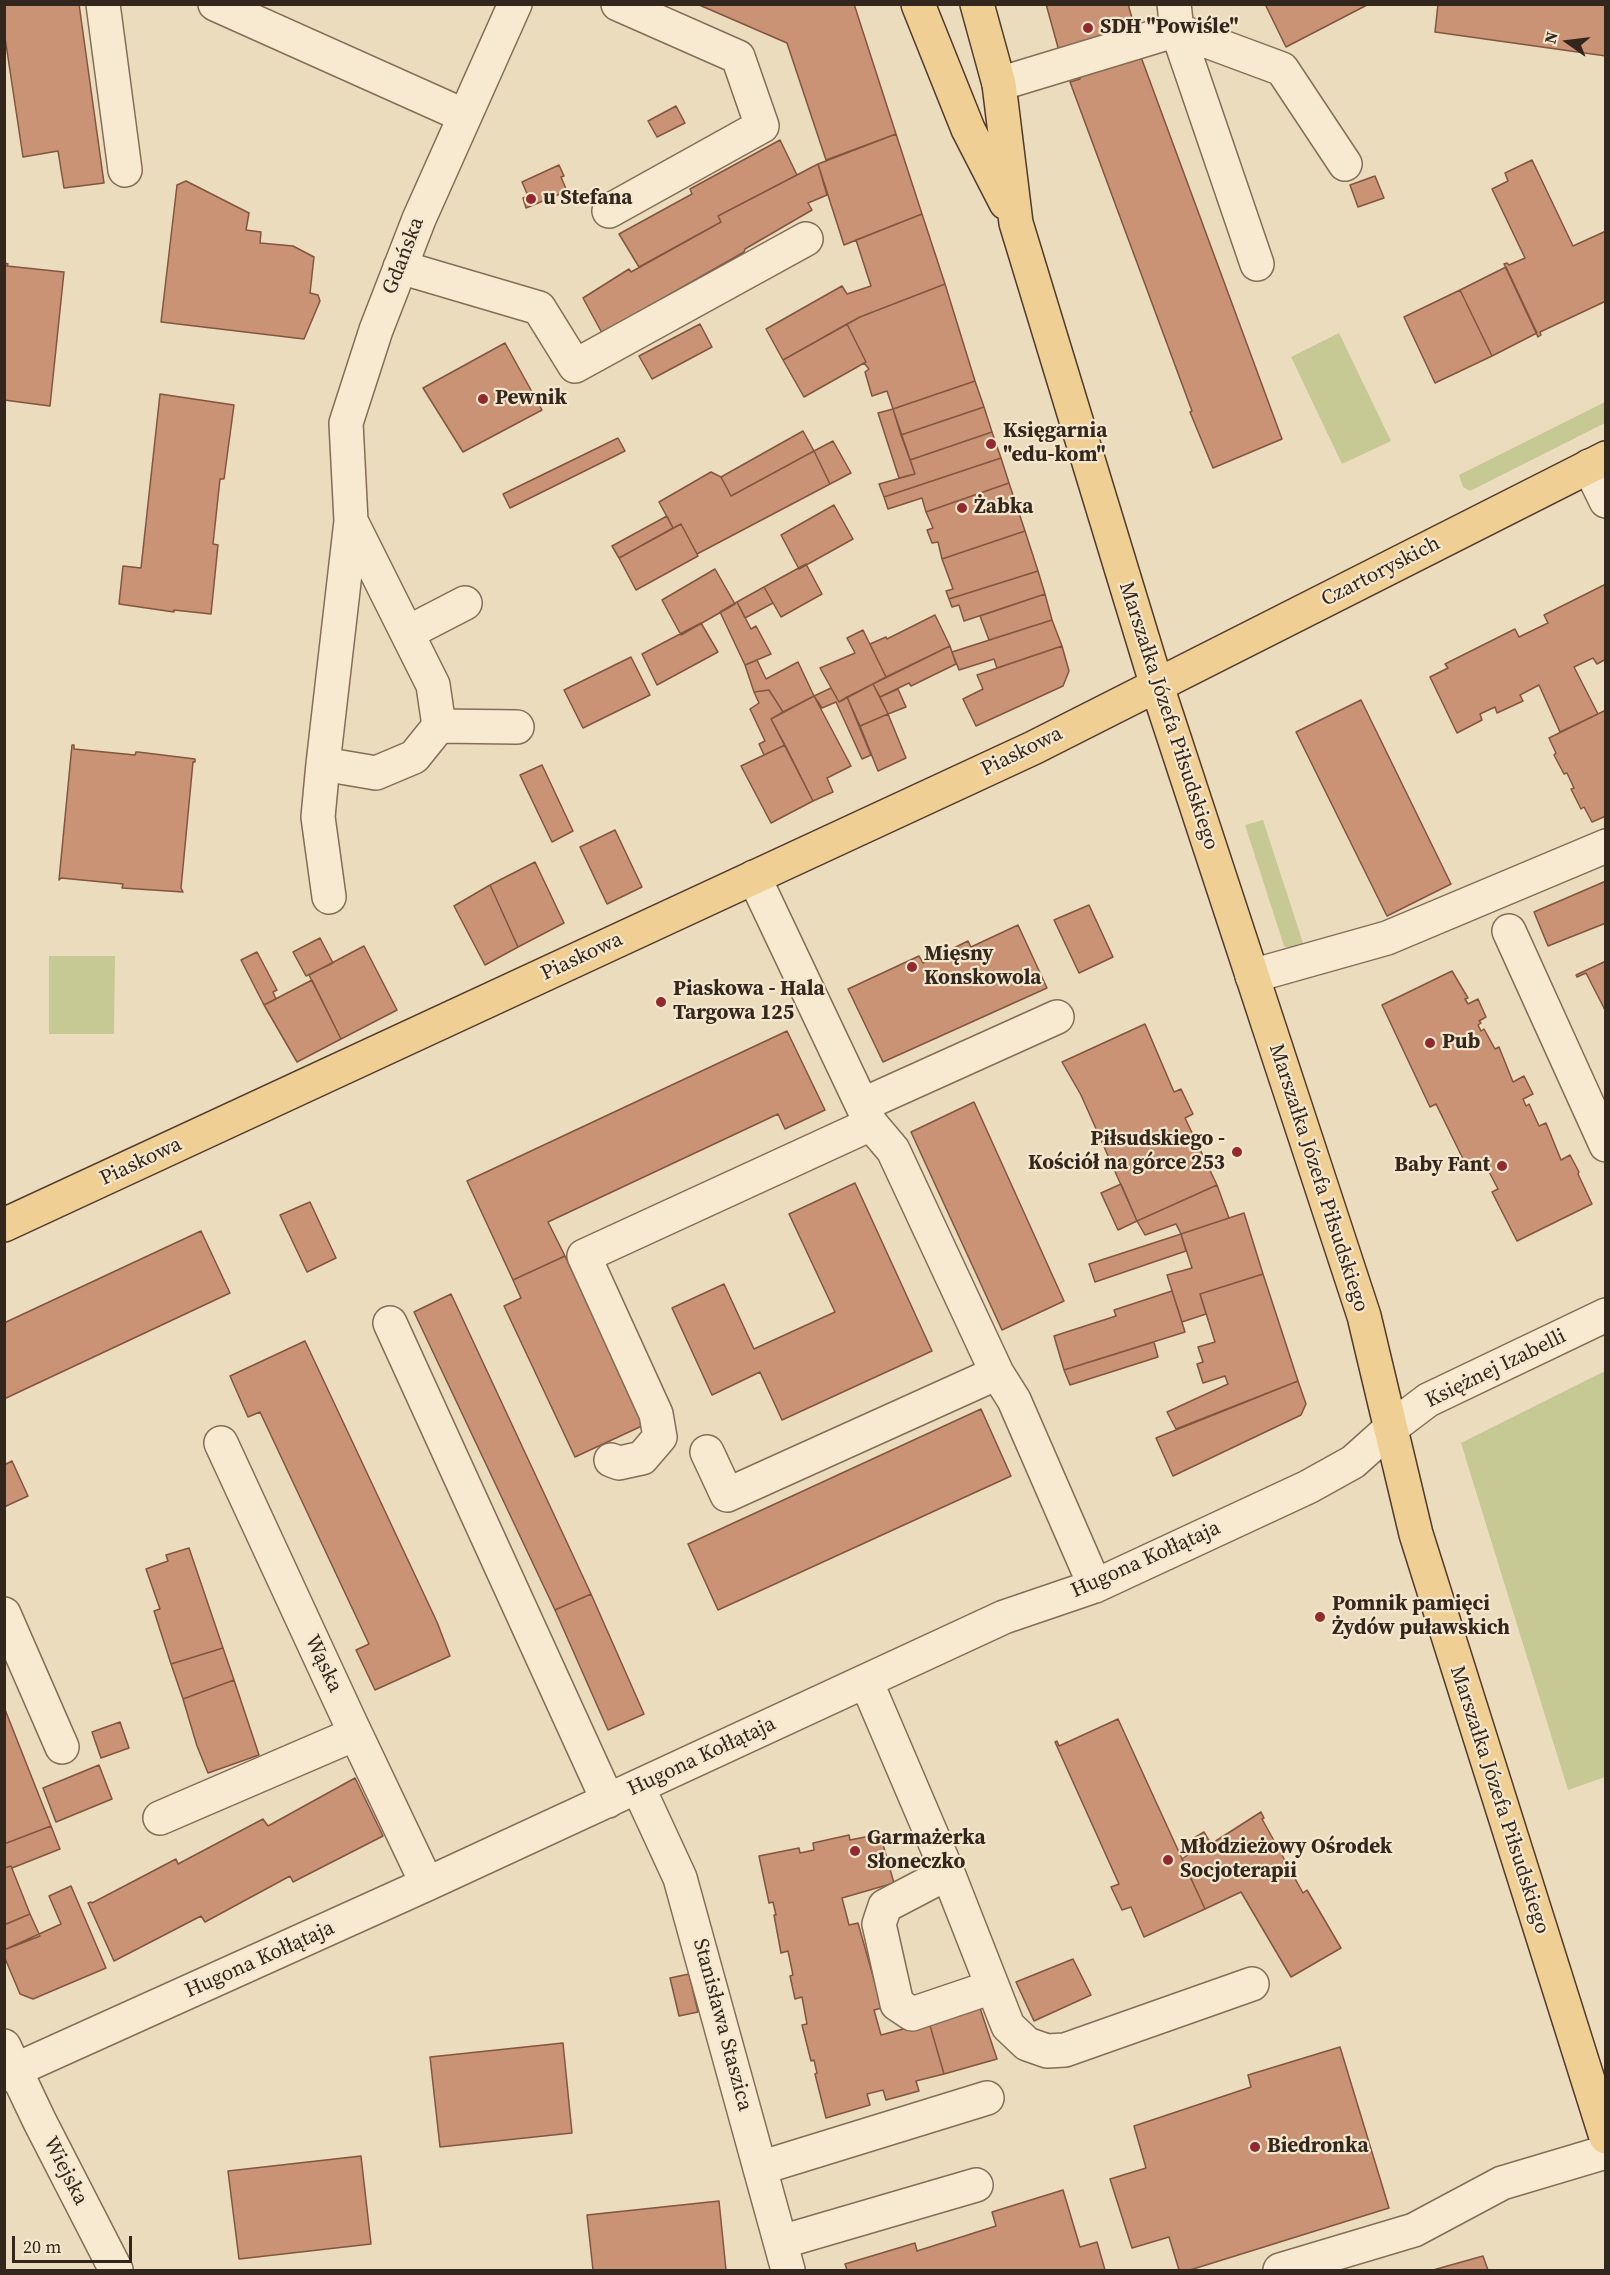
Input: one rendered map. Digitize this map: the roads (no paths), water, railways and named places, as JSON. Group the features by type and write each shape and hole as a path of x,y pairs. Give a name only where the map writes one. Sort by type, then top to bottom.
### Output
{"main road":[{"name":"Marszałka Józefa Piłsudskiego","path":"918,4 968,129 1017,223"},
{"name":"Marszałka Józefa Piłsudskiego","path":"977,4 999,84 1017,223 1157,686 1364,1316 1416,1534 1605,2138"},
{"name":"Czartoryskich","path":"1157,686 1597,462"},
{"name":"Piaskowa","path":"4,1225 1033,748 1157,686"}],"street":[{"path":"103,4 125,170"},
{"path":"215,4 465,116"},
{"name":"Gdańska","path":"351,521 346,423 399,267 515,4"},
{"path":"609,211 762,126 738,57 618,4"},
{"path":"999,84 1175,17 1282,69 1345,164"},
{"path":"1175,17 1257,264"},
{"path":"399,267 539,308 575,366 806,239"},
{"path":"1597,462 1605,501"},
{"path":"323,764 376,773 414,757 439,726 433,685 351,521"},
{"path":"329,897 318,818 351,521"},
{"path":"407,633 465,603"},
{"path":"439,726 517,727"},
{"path":"1252,976 1387,938 1605,846"},
{"path":"754,877 866,1115 893,1149 998,1373 1014,1400 1095,1586"},
{"path":"1509,931 1605,1145"},
{"path":"610,1460 619,1463 642,1458 660,1437 656,1414 584,1256 1057,1017"},
{"name":"Księżnej Izabelli","path":"1391,1428 1428,1400 1605,1316"},
{"path":"390,1323 608,1800"},
{"path":"707,1452 727,1496 998,1373"},
{"name":"Hugona Kołłątaja","path":"8,2064 427,1884 1004,1617 1095,1586 1308,1487 1353,1462 1391,1428"},
{"name":"Wąska","path":"221,1443 427,1884"},
{"path":"4,1614 62,1747"},
{"path":"866,1682 948,1873 1008,2026 1027,2044 1047,2051 1065,2050 1252,1984"},
{"path":"160,1818 356,1734"},
{"name":"Stanisława Staszica","path":"638,1787 681,1878 785,2256"},
{"path":"948,1873 885,1906 879,1924 897,2004 912,2014 992,1987"},
{"name":"Wiejska","path":"8,2064 116,2271"},
{"path":"760,2168 987,2098"},
{"path":"1280,2271 1414,2230 1502,2184 1605,2152"},
{"path":"785,2256 976,2185"}],"place":[{"name":"SDH \"Powiśle\"","path":"1088,28"},
{"name":"u Stefana","path":"531,199"},
{"name":"Pewnik","path":"483,399"},
{"name":"Księgarnia \"edu-kom\"","path":"991,444"},
{"name":"Żabka","path":"962,508"},
{"name":"Mięsny Konskowola","path":"912,967"},
{"name":"Piaskowa - Hala Targowa 125","path":"661,1002"},
{"name":"Pub","path":"1430,1043"},
{"name":"Piłsudskiego - Kościół na górce 253","path":"1237,1152"},
{"name":"Baby Fant","path":"1502,1166"},
{"name":"Pomnik pamięci Żydów puławskich","path":"1320,1617"},
{"name":"Garmażerka Słoneczko","path":"855,1851"},
{"name":"Młodzieżowy Ośrodek Socjoterapii","path":"1168,1860"},
{"name":"Biedronka","path":"1255,2147"}]}
